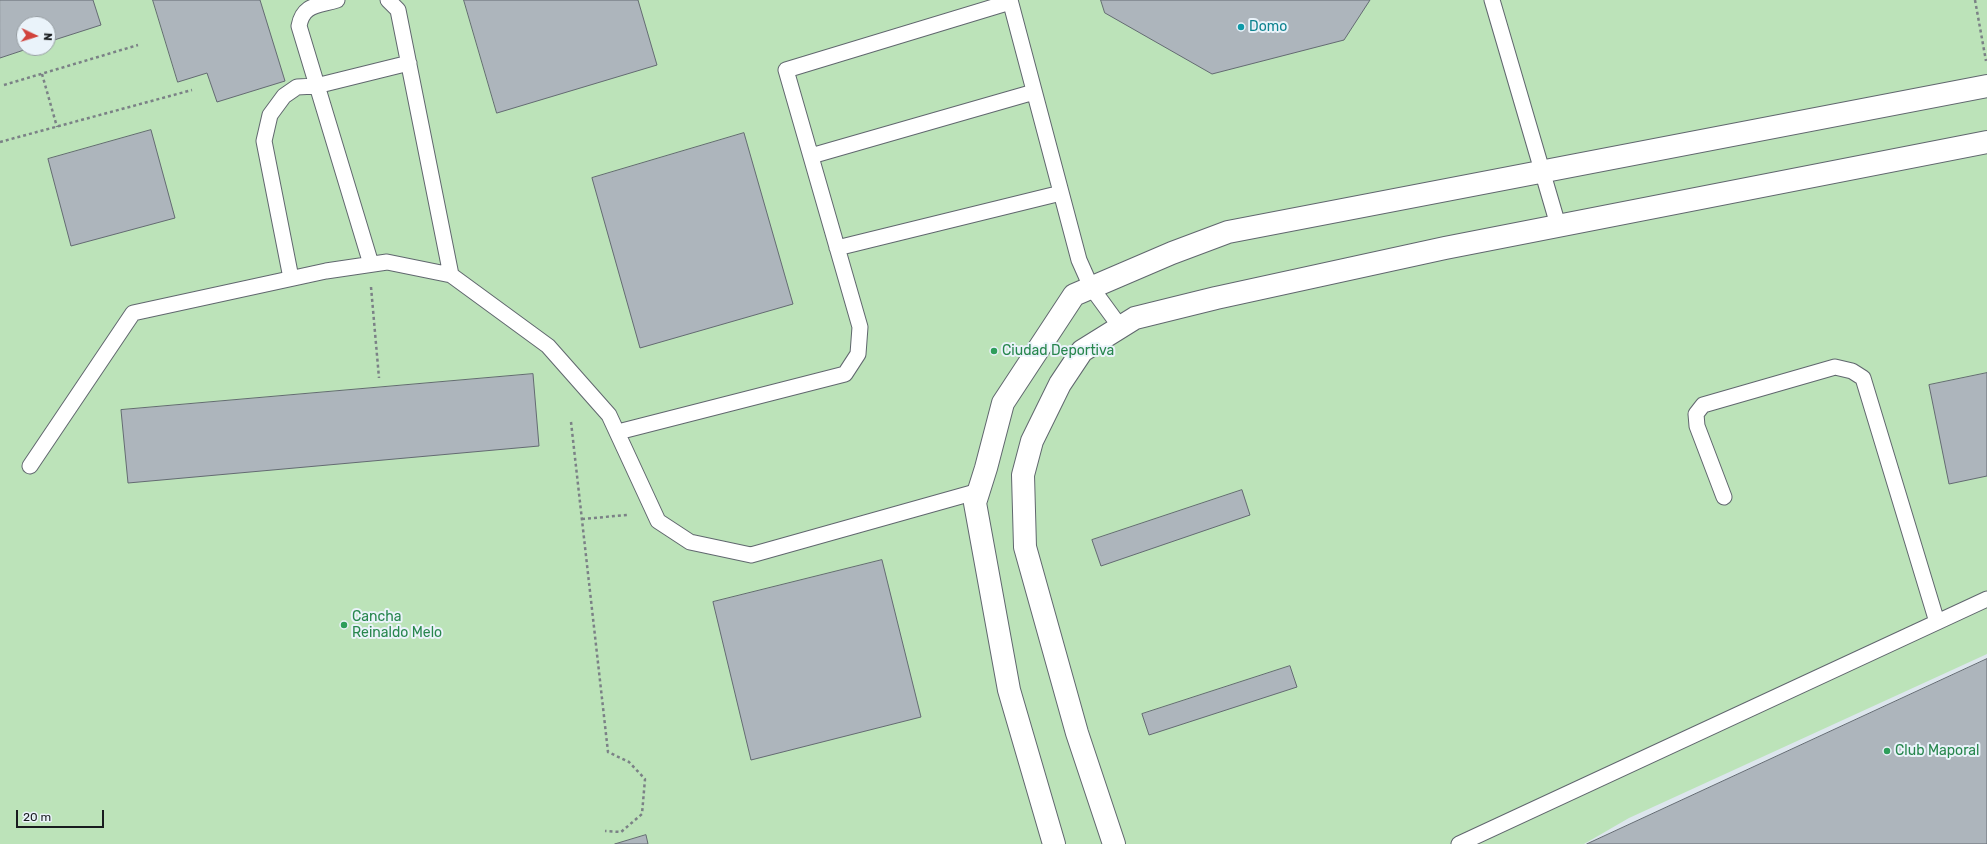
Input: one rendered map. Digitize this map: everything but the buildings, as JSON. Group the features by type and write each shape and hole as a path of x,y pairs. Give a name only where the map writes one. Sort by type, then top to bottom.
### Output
{"street":[{"path":"1054,844 1009,690 974,502 979,491 1004,403 1074,295 1228,232 1987,86"},
{"path":"1114,844 1077,733 1025,547 1023,475 1032,441 1060,384 1082,351 1135,318 1216,298 1558,225 1987,142"}],"lane":[{"path":"337,0 306,10 301,16 299,26 371,264"},
{"path":"388,0 398,10 451,275"},
{"path":"1492,0 1558,225"},
{"path":"618,432 845,374 858,354 860,327 786,70 1010,1 1079,260 1091,287 1121,328"},
{"path":"291,278 264,141 270,115 284,96 297,87 316,86 409,63"},
{"path":"811,156 1034,92"},
{"path":"838,248 1061,193"},
{"path":"30,466 133,313 326,270 387,262 451,275 548,346 609,415 658,521 690,542 751,555 979,491"},
{"path":"1724,497 1697,426 1696,414 1703,405 1835,367 1852,371 1863,378 1937,622"},
{"path":"1459,844 1987,599"}],"path":[{"path":"1976,0 1987,66"},
{"path":"4,85 138,45"},
{"path":"42,74 57,127"},
{"path":"0,142 192,90"},
{"path":"371,281 378,378"},
{"path":"571,422 608,752 629,762 645,779 642,814 621,832 605,831"},
{"path":"582,519 627,515"}],"green space":[{"name":"Ciudad Deportiva","path":"0,0 1987,0 1987,654 1629,818 1584,844 0,844"}],"place":[{"name":"Domo","path":"1241,27"},
{"name":"Ciudad Deportiva","path":"994,351"},
{"name":"Cancha Reinaldo Melo","path":"344,625"},
{"name":"Club Maporal","path":"1887,751"}]}
